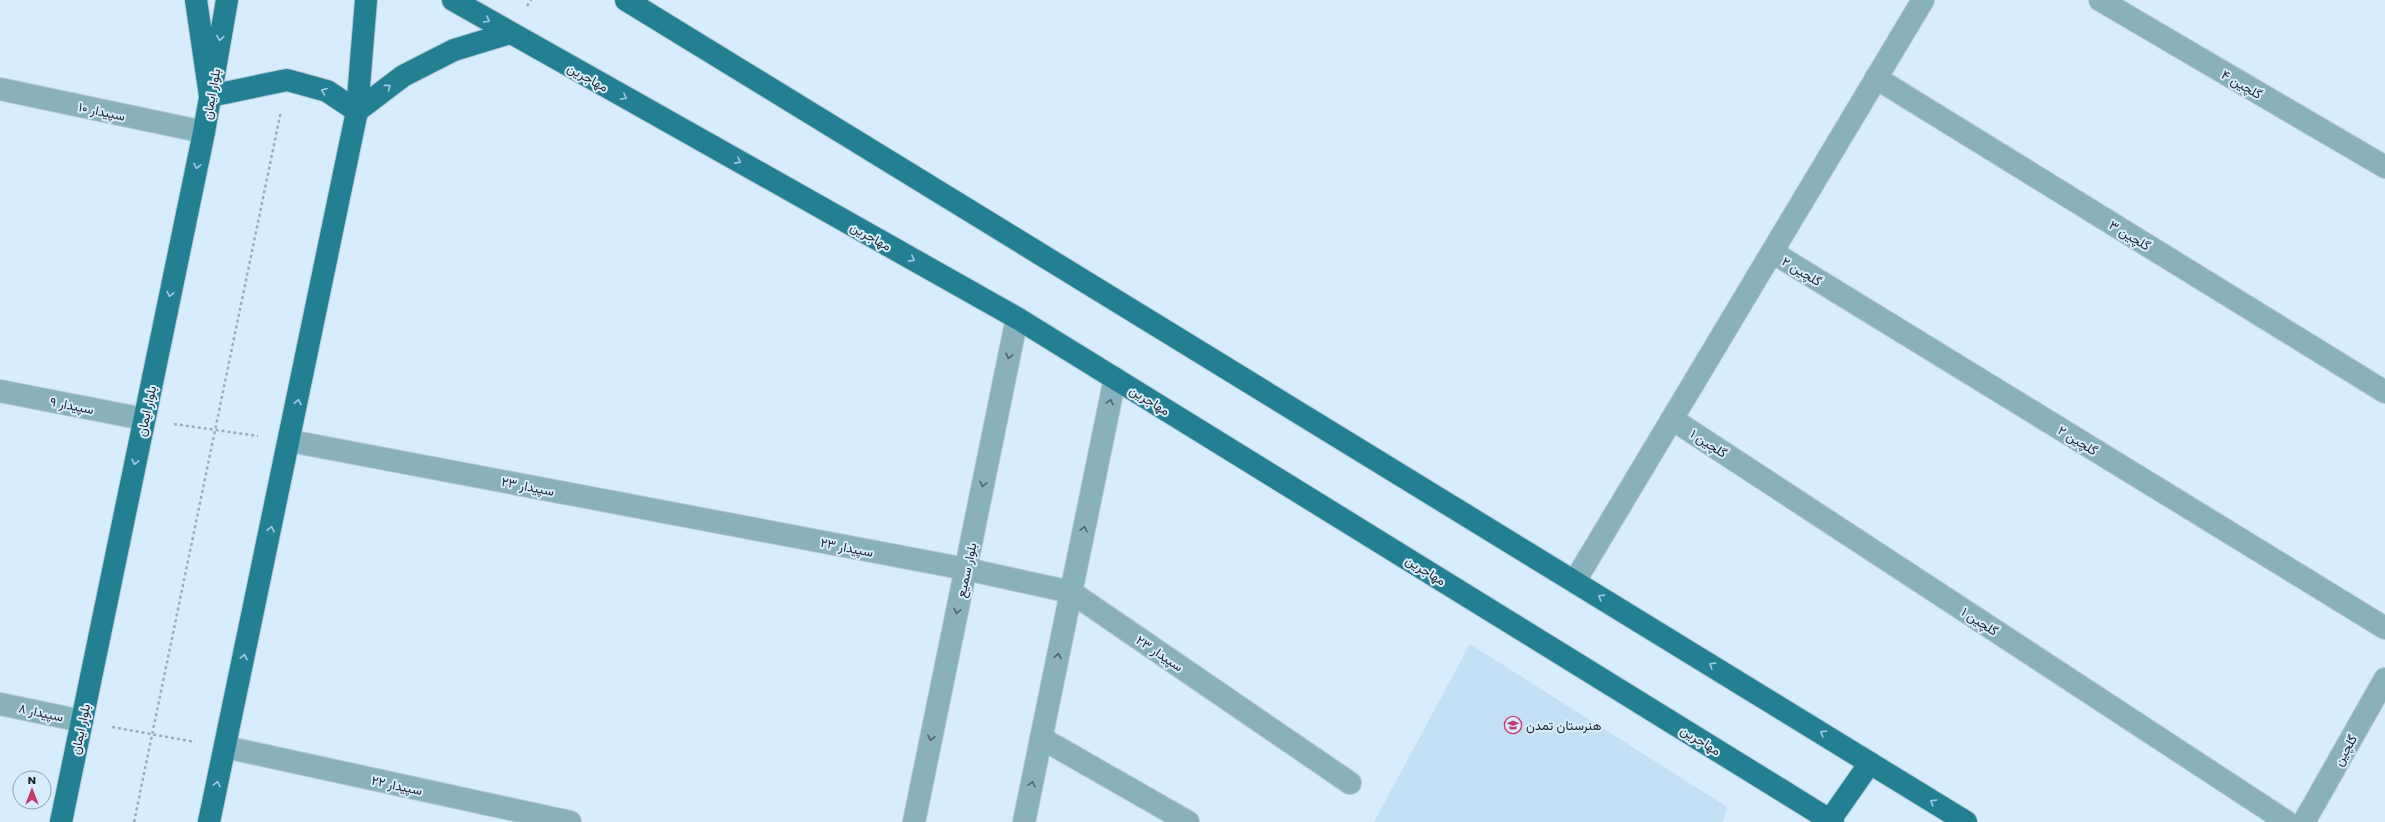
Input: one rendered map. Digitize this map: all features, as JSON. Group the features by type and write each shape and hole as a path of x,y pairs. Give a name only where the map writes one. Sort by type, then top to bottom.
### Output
{"main road":[{"path":"196,0 210,96 287,80 327,91 357,111"},
{"name":"بلوار ایمان","path":"61,822 204,132 227,0"},
{"path":"209,822 290,441 357,111 366,0"},
{"name":"مهاجرین","path":"453,0 1017,318 1832,821"},
{"path":"626,0 1966,822"},
{"path":"357,111 403,76 435,59 454,50 510,33"},
{"path":"1832,821 1870,763"}],"street":[{"path":"1575,581 1923,0"},
{"name":"گلچین ۴","path":"2100,0 2385,167"},
{"name":"گلچین ۳","path":"1876,78 2385,392"},
{"name":"سپیدار ۱۰","path":"0,89 204,132"},
{"name":"گلچین ۲","path":"1772,252 2385,628"},
{"name":"بلوار سمیع","path":"914,822 1017,318"},
{"path":"1024,822 1115,378"},
{"name":"سپیدار ۹","path":"0,390 144,419"},
{"name":"گلچین ۱","path":"1672,419 2288,822"},
{"name":"سپیدار ۲۳","path":"290,441 966,569 1071,592 1350,783"},
{"name":"گلچین","path":"2304,822 2385,679"},
{"name":"سپیدار ۸","path":"0,704 82,721"},
{"path":"1041,738 1188,822"},
{"name":"سپیدار ۲۲","path":"225,747 570,822"}],"path":[{"path":"134,822 287,80"},
{"path":"144,419 290,441"},
{"path":"82,721 225,747"}],"shaded area":[{"name":"هنرستان تمدن","path":"1470,644 1727,807 1723,822 1374,822"}],"place":[{"name":"هنرستان تمدن","path":"1513,725"}]}
